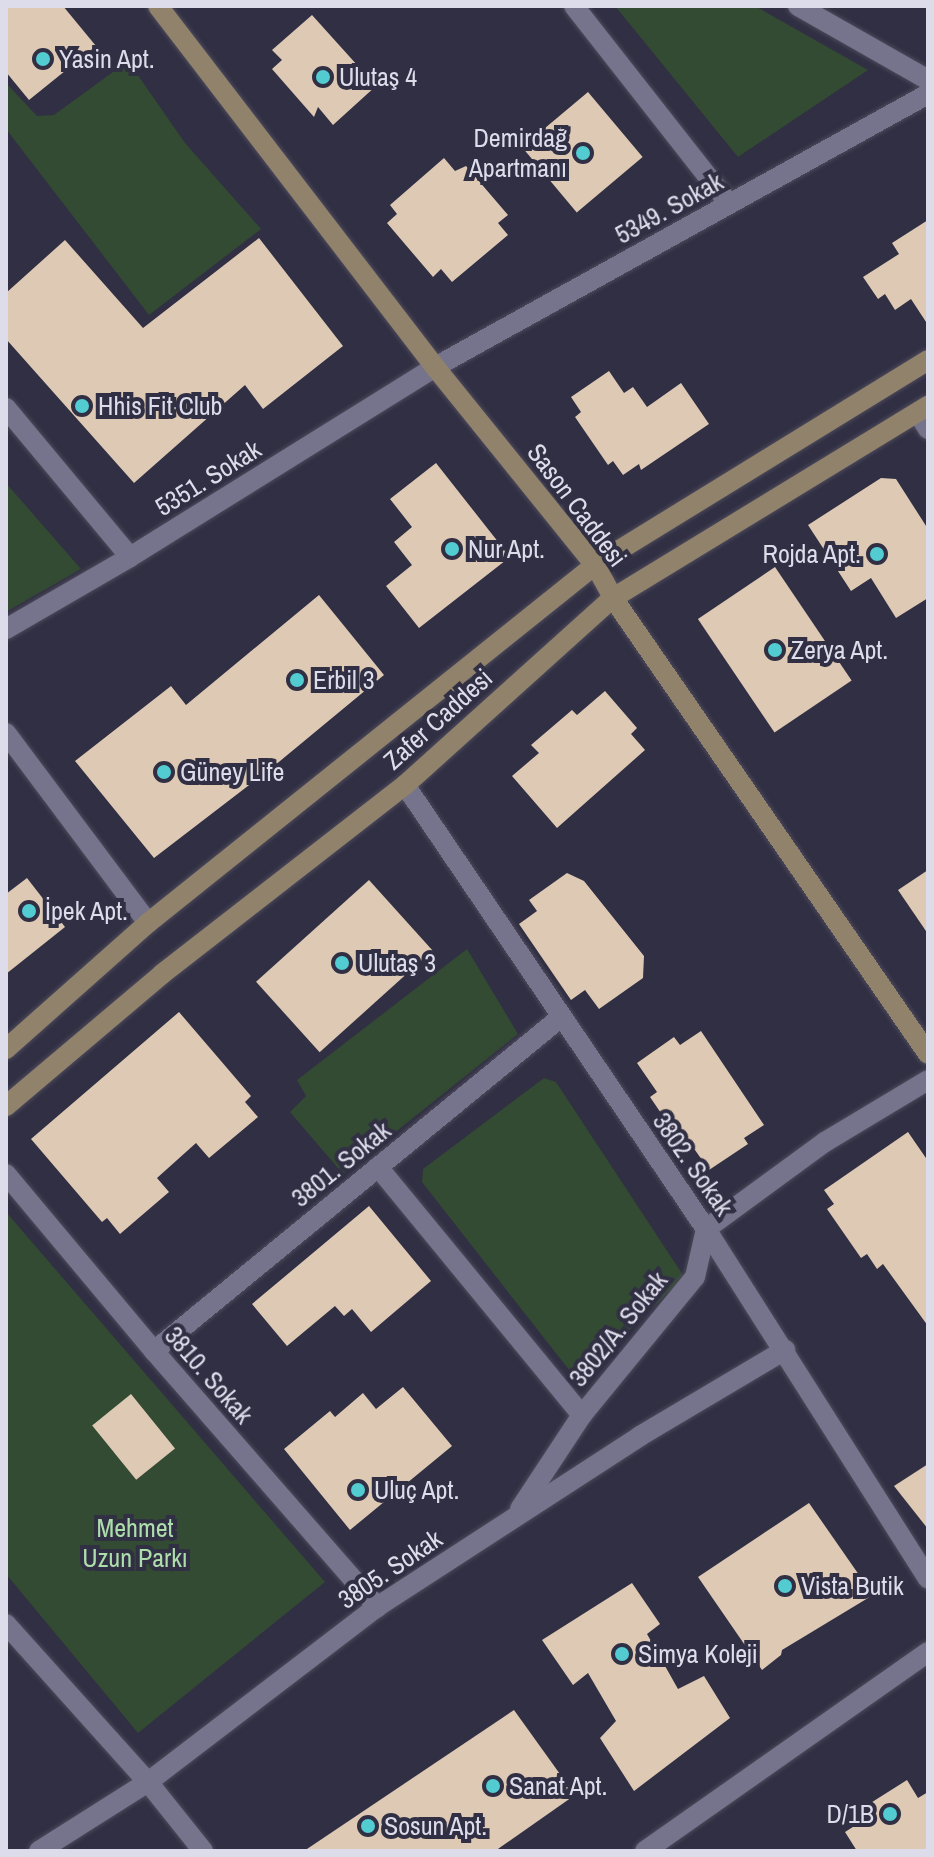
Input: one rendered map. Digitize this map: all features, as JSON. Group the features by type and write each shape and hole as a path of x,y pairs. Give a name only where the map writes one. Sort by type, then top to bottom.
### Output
{"main road":[{"name":"Sason Caddesi","path":"158,6 435,367 595,565 613,598 928,1054"},
{"path":"6,1049 148,923 595,565 928,360"},
{"name":"Zafer Caddesi","path":"6,1106 162,974 405,785 613,598 925,416"}],"street":[{"path":"574,6 729,204"},
{"path":"798,6 928,80"},
{"name":"5349. Sokak","path":"435,367 928,94"},
{"name":"5351. Sokak","path":"6,629 130,557 435,367"},
{"path":"6,408 130,557"},
{"path":"6,733 148,923"},
{"name":"3802. Sokak","path":"405,785 560,1018 706,1229 928,1579"},
{"name":"3801. Sokak","path":"154,1351 560,1018"},
{"path":"706,1229 825,1142 928,1080"},
{"path":"378,1167 582,1415"},
{"name":"3810. Sokak","path":"6,1174 154,1351 377,1607"},
{"name":"3802/A. Sokak","path":"513,1518 582,1415 695,1277 706,1229"},
{"name":"3805. Sokak","path":"39,1851 148,1782 377,1607 640,1436 785,1350"},
{"path":"6,1624 148,1782 203,1851"},
{"path":"645,1851 928,1652"}],"green space":[{"path":"615,6 755,6 868,70 738,157"},
{"path":"128,61 185,143 261,229 149,315 6,129 6,83 37,116 54,115"},
{"path":"6,483 81,569 6,612"},
{"path":"467,949 518,1034 343,1174 290,1112 306,1096 297,1080"},
{"path":"544,1078 556,1082 683,1275 581,1377 573,1375 422,1182 423,1169"},
{"name":"Mehmet Uzun Parkı","path":"6,1212 325,1582 138,1733 6,1574"}],"building":[{"name":"Yasin Apt.","path":"6,6 63,6 96,46 29,100 6,72"},
{"name":"Ulutaş 4","path":"312,15 376,86 333,125 318,107 314,117 272,69 282,60 272,50"},
{"name":"Demirdağ Apartmanı","path":"588,92 643,157 577,212 522,147"},
{"path":"444,158 455,171 466,166 508,215 498,223 508,235 452,282 441,269 433,277 387,223 397,214 390,205"},
{"path":"928,220 928,325 911,299 895,310 885,294 878,299 863,277 899,254 892,243"},
{"path":"259,238 343,346 263,409 245,385 134,483 6,339 6,293 65,240 143,328"},
{"path":"609,371 624,393 633,387 647,407 681,383 709,424 641,470 639,464 623,475 613,461 608,465 575,417 581,412 571,397"},
{"name":"Nur Apt.","path":"436,463 510,557 419,628 386,586 412,565 394,542 412,527 390,499"},
{"name":"Rojda Apt.","path":"881,478 896,479 928,529 928,598 896,618 871,578 851,591 808,525"},
{"name":"Zerya Apt.","path":"775,567 852,681 775,733 698,619"},
{"path":"319,595 384,675 274,766 154,858 75,761 171,686 186,705"},
{"path":"605,691 637,728 631,734 645,750 557,828 512,776 539,753 531,745 572,710 577,715"},
{"path":"928,870 928,934 898,890"},
{"path":"567,873 584,881 644,956 643,978 599,1009 585,990 571,1000 519,924 537,911 529,900"},
{"name":"İpek Apt.","path":"27,878 65,927 6,974 6,894"},
{"name":"Ulutaş 3","path":"369,880 433,951 320,1052 256,982"},
{"path":"179,1012 251,1096 245,1102 258,1117 209,1158 196,1143 157,1178 169,1192 120,1234 107,1218 102,1222 31,1139"},
{"path":"701,1031 764,1125 744,1138 748,1144 709,1170 688,1140 682,1144 650,1097 657,1092 637,1063 674,1037 680,1045"},
{"path":"908,1132 928,1161 928,1326 883,1264 877,1269 867,1254 861,1258 827,1209 834,1204 824,1190"},
{"path":"369,1206 431,1281 371,1332 352,1309 344,1316 335,1306 287,1346 252,1304"},
{"name":"Uluç Apt.","path":"403,1387 452,1446 350,1530 284,1449 330,1411 335,1417 363,1393 376,1409"},
{"path":"131,1394 175,1448 136,1480 92,1425"},
{"path":"928,1464 928,1529 894,1486"},
{"name":"Vista Butik","path":"809,1503 873,1595 782,1650 781,1655 762,1670 698,1577"},
{"path":"632,1583 660,1624 647,1634 678,1689 704,1676 730,1718 634,1791 600,1738 616,1721 588,1673 573,1685 542,1640"},
{"name":"Sanat Apt.","path":"514,1710 575,1795 495,1851 304,1851"},
{"name":"D/1B","path":"907,1780 918,1798 928,1792 928,1851 857,1851 845,1832 856,1825 850,1816"}],"place":[{"name":"Yasin Apt.","path":"43,59"},
{"name":"Ulutaş 4","path":"323,77"},
{"name":"Demirdağ Apartmanı","path":"583,153"},
{"name":"Hhis Fit Club","path":"82,406"},
{"name":"Nur Apt.","path":"452,549"},
{"name":"Rojda Apt.","path":"877,554"},
{"name":"Zerya Apt.","path":"775,650"},
{"name":"Erbil 3","path":"297,680"},
{"name":"Güney Life","path":"164,772"},
{"name":"İpek Apt.","path":"29,911"},
{"name":"Ulutaş 3","path":"342,963"},
{"name":"Uluç Apt.","path":"358,1490"},
{"name":"Vista Butik","path":"785,1586"},
{"name":"Simya Koleji","path":"622,1654"},
{"name":"Sanat Apt.","path":"493,1786"},
{"name":"D/1B","path":"890,1814"},
{"name":"Sosun Apt.","path":"368,1826"}]}
